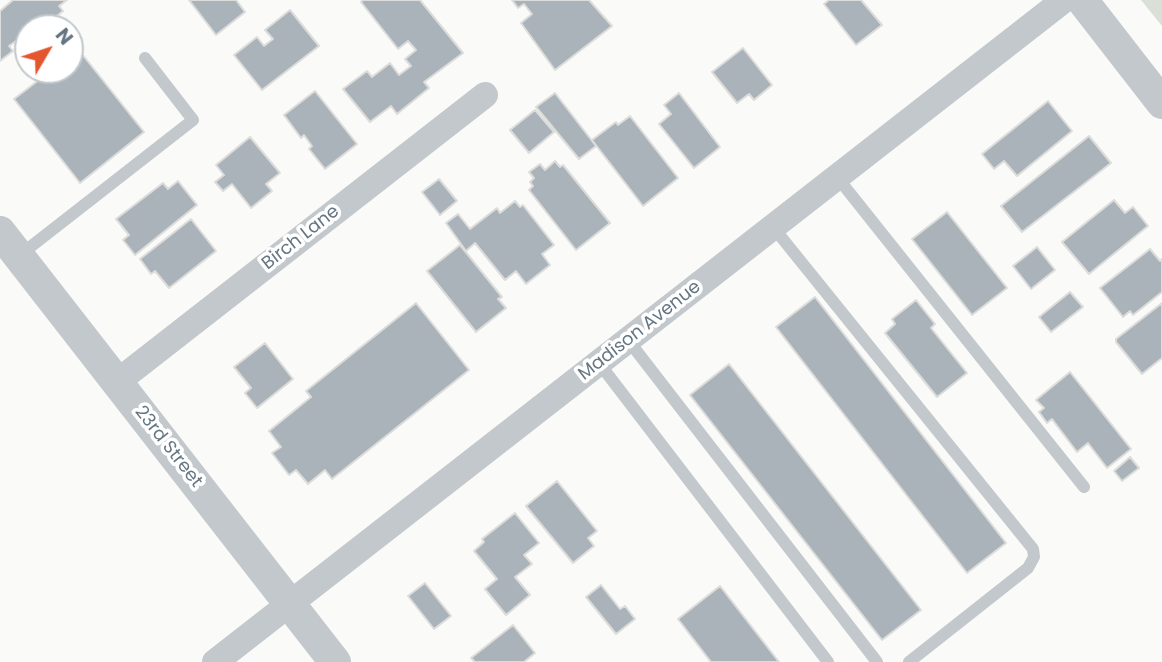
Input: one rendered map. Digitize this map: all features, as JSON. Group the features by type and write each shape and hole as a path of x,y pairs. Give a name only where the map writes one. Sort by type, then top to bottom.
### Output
{"street":[{"name":"Madison Avenue","path":"215,662 1064,0"},
{"path":"1082,0 1162,103"},
{"name":"Birch Lane","path":"117,382 485,95"},
{"name":"23rd Street","path":"9,244 335,662"}],"lane":[{"path":"9,244 193,120 145,58"},
{"path":"837,177 1084,487"},
{"path":"773,227 1033,549 1034,557 1028,568 909,662"},
{"path":"628,340 877,662"},
{"path":"599,363 828,662"}],"shaded area":[{"path":"1141,0 1162,0 1162,26"}],"building":[{"path":"13,0 67,0 59,6 63,11 59,14 14,14 14,42 9,46 13,51 0,61 0,11"},
{"path":"189,0 236,0 245,12 216,35"},
{"path":"420,0 463,53 424,82 429,88 397,114 391,106 370,122 343,89 367,71 372,77 390,63 399,75 411,66 405,59 416,50 408,41 398,49 361,2"},
{"path":"512,0 589,0 612,26 555,70 521,23 532,14 524,4 518,8"},
{"path":"829,0 861,0 882,25 856,45 824,4"},
{"path":"290,10 319,46 262,90 234,55 257,37 264,46 273,39 265,30"},
{"path":"743,48 772,85 754,100 749,94 737,103 712,72"},
{"path":"84,57 144,132 80,183 14,99 34,84 84,84"},
{"path":"315,91 357,144 325,169 309,149 312,146 304,135 301,138 284,115"},
{"path":"555,93 596,146 579,159 536,107"},
{"path":"679,93 720,147 694,168 659,124 671,114 664,105"},
{"path":"1048,101 1072,131 1017,176 1004,161 994,169 982,154"},
{"path":"535,110 554,132 529,153 510,130"},
{"path":"630,116 678,178 643,206 592,140 616,122 618,125"},
{"path":"1089,136 1111,163 1022,232 1001,206"},
{"path":"250,137 280,173 266,184 272,191 251,208 232,184 223,191 215,182 224,175 216,165"},
{"path":"555,161 560,167 563,165 610,223 576,250 529,190 533,186 530,182 534,178 529,172 540,164 545,170"},
{"path":"439,179 457,201 440,215 422,192"},
{"path":"178,181 197,205 135,255 123,240 129,235 116,219 163,183 168,189"},
{"path":"1114,200 1125,213 1133,207 1148,226 1089,274 1062,242"},
{"path":"515,201 520,207 523,205 554,245 542,254 550,265 526,284 516,271 505,280 475,243 466,251 446,223 458,214 470,229 497,208 500,213"},
{"path":"947,212 1007,288 972,315 912,239"},
{"path":"191,219 216,251 169,288 155,271 151,274 140,259"},
{"path":"460,245 502,297 498,299 506,308 476,332 427,271"},
{"path":"1037,247 1055,270 1031,289 1013,266"},
{"path":"1150,249 1160,261 1162,259 1162,292 1133,315 1130,311 1123,317 1100,288"},
{"path":"1070,292 1083,307 1051,332 1039,317"},
{"path":"815,297 1006,543 967,573 776,327"},
{"path":"916,300 935,324 931,328 967,373 937,397 885,333 895,324 892,319"},
{"path":"416,303 469,370 332,479 325,470 308,484 296,470 289,475 272,453 281,447 269,431 311,397 306,391"},
{"path":"1162,303 1162,358 1142,374 1116,339"},
{"path":"265,343 293,379 257,408 245,393 251,388 234,367"},
{"path":"729,364 921,610 882,640 690,395"},
{"path":"1070,372 1131,449 1107,468 1088,443 1077,452 1052,419 1047,423 1039,412 1044,408 1036,400"},
{"path":"1130,457 1139,468 1122,481 1114,471"},
{"path":"557,481 597,531 588,538 594,546 573,563 526,506"},
{"path":"515,513 539,543 524,555 532,564 515,577 530,595 506,615 485,589 497,579 474,551 484,542 482,539"},
{"path":"425,583 451,616 434,629 408,596"},
{"path":"601,585 620,609 625,606 635,619 616,634 586,597"},
{"path":"720,586 779,662 711,662 678,619"},
{"path":"513,625 535,653 524,662 475,662 471,658"}]}
